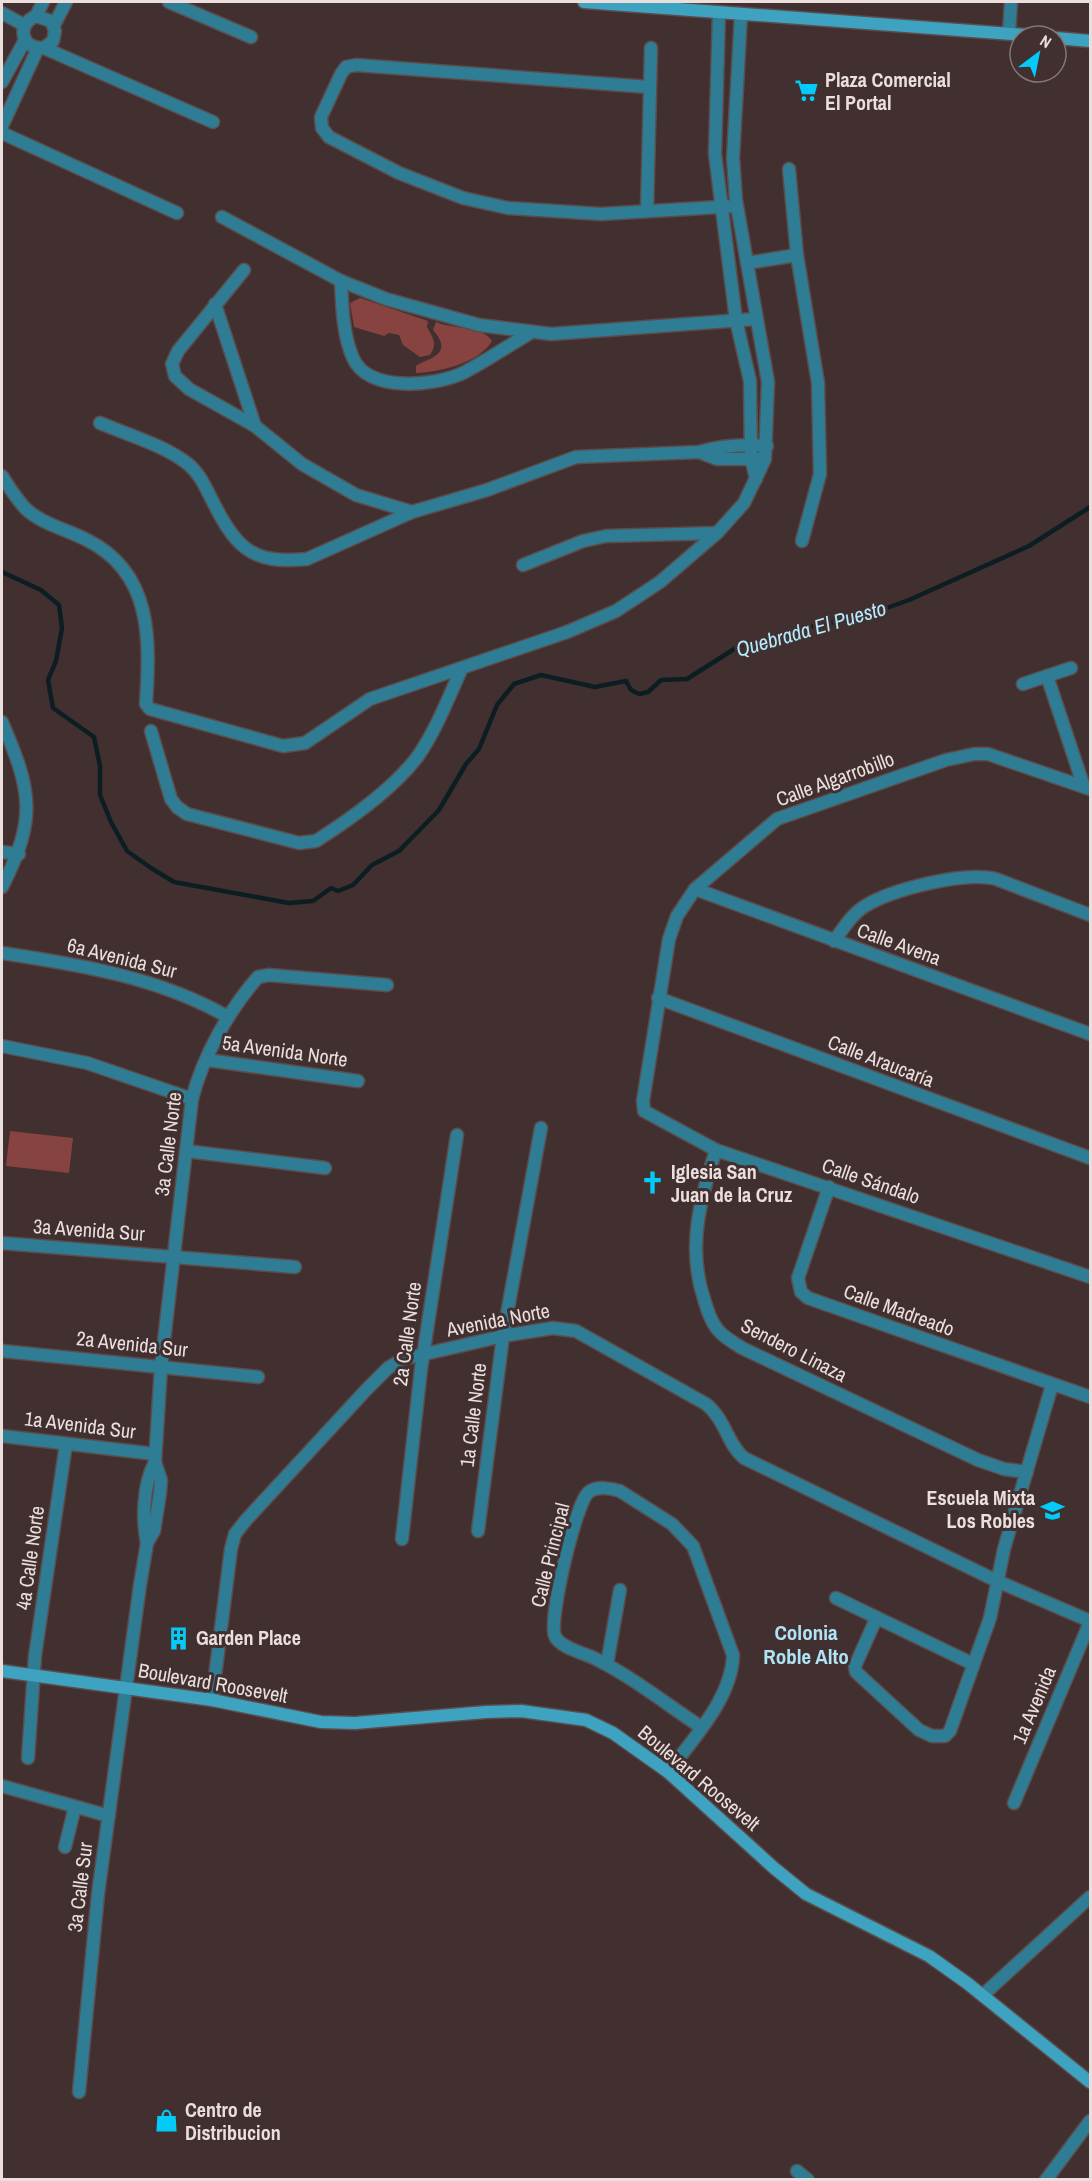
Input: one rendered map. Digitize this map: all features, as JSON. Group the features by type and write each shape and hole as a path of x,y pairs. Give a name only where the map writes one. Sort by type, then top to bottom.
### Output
{"main road":[{"path":"584,2 1008,33"},
{"path":"1068,39 1090,41"},
{"name":"Boulevard Roosevelt","path":"2,1671 32,1677 127,1687 212,1700 321,1722 355,1723 486,1712 554,1714 586,1720 613,1733 668,1772 806,1894 929,1956 983,1995 1090,2082"}],"street":[{"path":"24,26 36,16 43,2"},
{"path":"2,126 41,48 55,36 54,25 66,2"},
{"path":"169,2 251,38"},
{"path":"1010,24 1011,2"},
{"path":"719,12 715,154 736,321 750,381 751,458 756,479"},
{"path":"2,13 24,26"},
{"path":"2,476 26,509 90,541 121,564 137,588 145,619 146,704 156,712 284,746 305,743 370,699 461,670 567,632 616,611 660,582 717,533 744,503 766,452 768,382 737,206 733,158 741,14"},
{"path":"36,16 46,18 54,25"},
{"path":"2,82 25,40 24,26"},
{"path":"25,40 213,122"},
{"path":"647,211 651,48"},
{"path":"649,87 356,65 346,67 341,74 321,117 322,128 329,136 399,173 463,198 508,208 601,214 737,206"},
{"path":"2,133 177,213"},
{"path":"789,169 797,255 818,383 820,474 802,541"},
{"path":"222,217 341,281 386,299 479,325 551,334 756,319"},
{"path":"747,263 797,255"},
{"path":"244,270 178,351 172,364 175,376 189,389 255,426 302,464 356,495 412,512"},
{"path":"341,281 342,310 353,359 365,373 384,382 411,384 461,374 530,333"},
{"path":"215,304 255,426"},
{"path":"100,423 175,456 189,465 202,480 229,534 242,547 257,555 290,560 307,559 412,512 487,490 576,457 699,452 717,447 751,445 766,452"},
{"path":"699,452 717,459 751,458 766,452"},
{"path":"524,565 583,541 606,536 717,533"},
{"path":"1023,684 1071,668"},
{"path":"151,731 171,799 187,814 299,843 316,841 402,775 418,755 437,723 461,670"},
{"path":"1047,676 1087,788"},
{"path":"2,722 25,783 28,818 19,854 2,887"},
{"path":"2,751 15,752"},
{"name":"Calle Algarrobillo","path":"644,1111 643,1101 658,998 669,939 677,916 695,889 777,819 946,760 974,754 988,754 1087,788"},
{"path":"2,852 19,854"},
{"path":"834,941 863,907 879,898 937,882 981,875 1090,915"},
{"name":"Calle Avena","path":"695,889 1090,1034"},
{"name":"6a Avenida Sur","path":"2,953 88,966 142,980 194,998 228,1017"},
{"name":"3a Calle Norte","path":"127,1687 147,1543 144,1528 148,1474 155,1458 161,1367 192,1099 207,1060 228,1017 258,977 269,975 387,986"},
{"name":"Calle Araucaría","path":"658,998 1090,1158"},
{"path":"2,1046 87,1063 192,1099"},
{"name":"5a Avenida Norte","path":"207,1060 358,1081"},
{"name":"Calle Sándalo","path":"644,1111 716,1150 1090,1277"},
{"name":"1a Calle Norte","path":"478,1531 503,1336 541,1128"},
{"name":"2a Calle Norte","path":"402,1539 423,1355 457,1135"},
{"name":"Sendero Linaza","path":"716,1150 699,1207 695,1259 700,1290 710,1318 722,1335 757,1356 978,1460 1004,1469 1027,1472"},
{"path":"186,1151 325,1168"},
{"name":"Calle Madreado","path":"829,1187 798,1278 801,1292 808,1298 1090,1397"},
{"name":"3a Avenida Sur","path":"2,1243 295,1267"},
{"name":"Avenida Norte","path":"212,1700 231,1549 235,1534 388,1368 402,1359 503,1336 552,1328 576,1331 714,1410 744,1458 1001,1583 1090,1621"},
{"name":"2a Avenida Sur","path":"2,1351 258,1377"},
{"path":"876,1619 855,1666 856,1672 919,1730 932,1736 945,1736 950,1731 1001,1583 1004,1549 1052,1385"},
{"name":"1a Avenida Sur","path":"2,1436 155,1458"},
{"name":"4a Calle Norte","path":"28,1758 32,1677 66,1444"},
{"name":"Calle Principal","path":"607,1664 559,1642 554,1635 555,1610 577,1513 587,1493 594,1489 611,1488 620,1491 672,1524 693,1546 733,1655 733,1671 717,1704 701,1727"},
{"path":"620,1590 607,1664 701,1727 668,1772"},
{"path":"836,1598 973,1664"},
{"name":"1a Avenida","path":"1014,1803 1090,1621"},
{"name":"3a Calle Sur","path":"79,2091 98,1894 127,1687"},
{"path":"2,1786 109,1816"},
{"path":"65,1847 75,1807"},
{"path":"983,1995 1090,1897"},
{"path":"1046,2180 1090,2121"},
{"path":"797,2171 808,2180"}],"shaded area":[{"path":"360,298 428,321 427,327 434,344 430,355 420,357 403,345 399,335 389,333 384,336 354,327 350,303"},
{"path":"436,322 475,330 488,336 492,341 486,349 469,361 436,371 416,373 416,366 432,358 440,350 439,338 433,330"},
{"path":"10,1131 73,1138 69,1173 6,1166"}],"waterway":[{"name":"Quebrada El Puesto","path":"2,572 41,590 59,605 62,628 56,661 48,680 53,708 94,737 100,766 100,795 111,822 127,851 174,882 289,903 313,901 331,888 338,891 353,885 372,865 399,851 439,810 466,764 479,749 497,705 514,684 541,675 595,687 626,681 631,690 639,694 648,692 661,680 687,679 739,646 803,628 859,618 909,600 1029,546 1090,507"}],"place":[{"name":"Plaza Comercial El Portal","path":"807,91"},
{"name":"Iglesia San Juan de la Cruz","path":"653,1183"},
{"name":"Escuela Mixta Los Robles","path":"1053,1510"},
{"name":"Garden Place","path":"178,1638"},
{"name":"Centro de Distribucion","path":"167,2121"}],"district":[{"name":"Colonia Roble Alto","path":"806,1645"}]}
